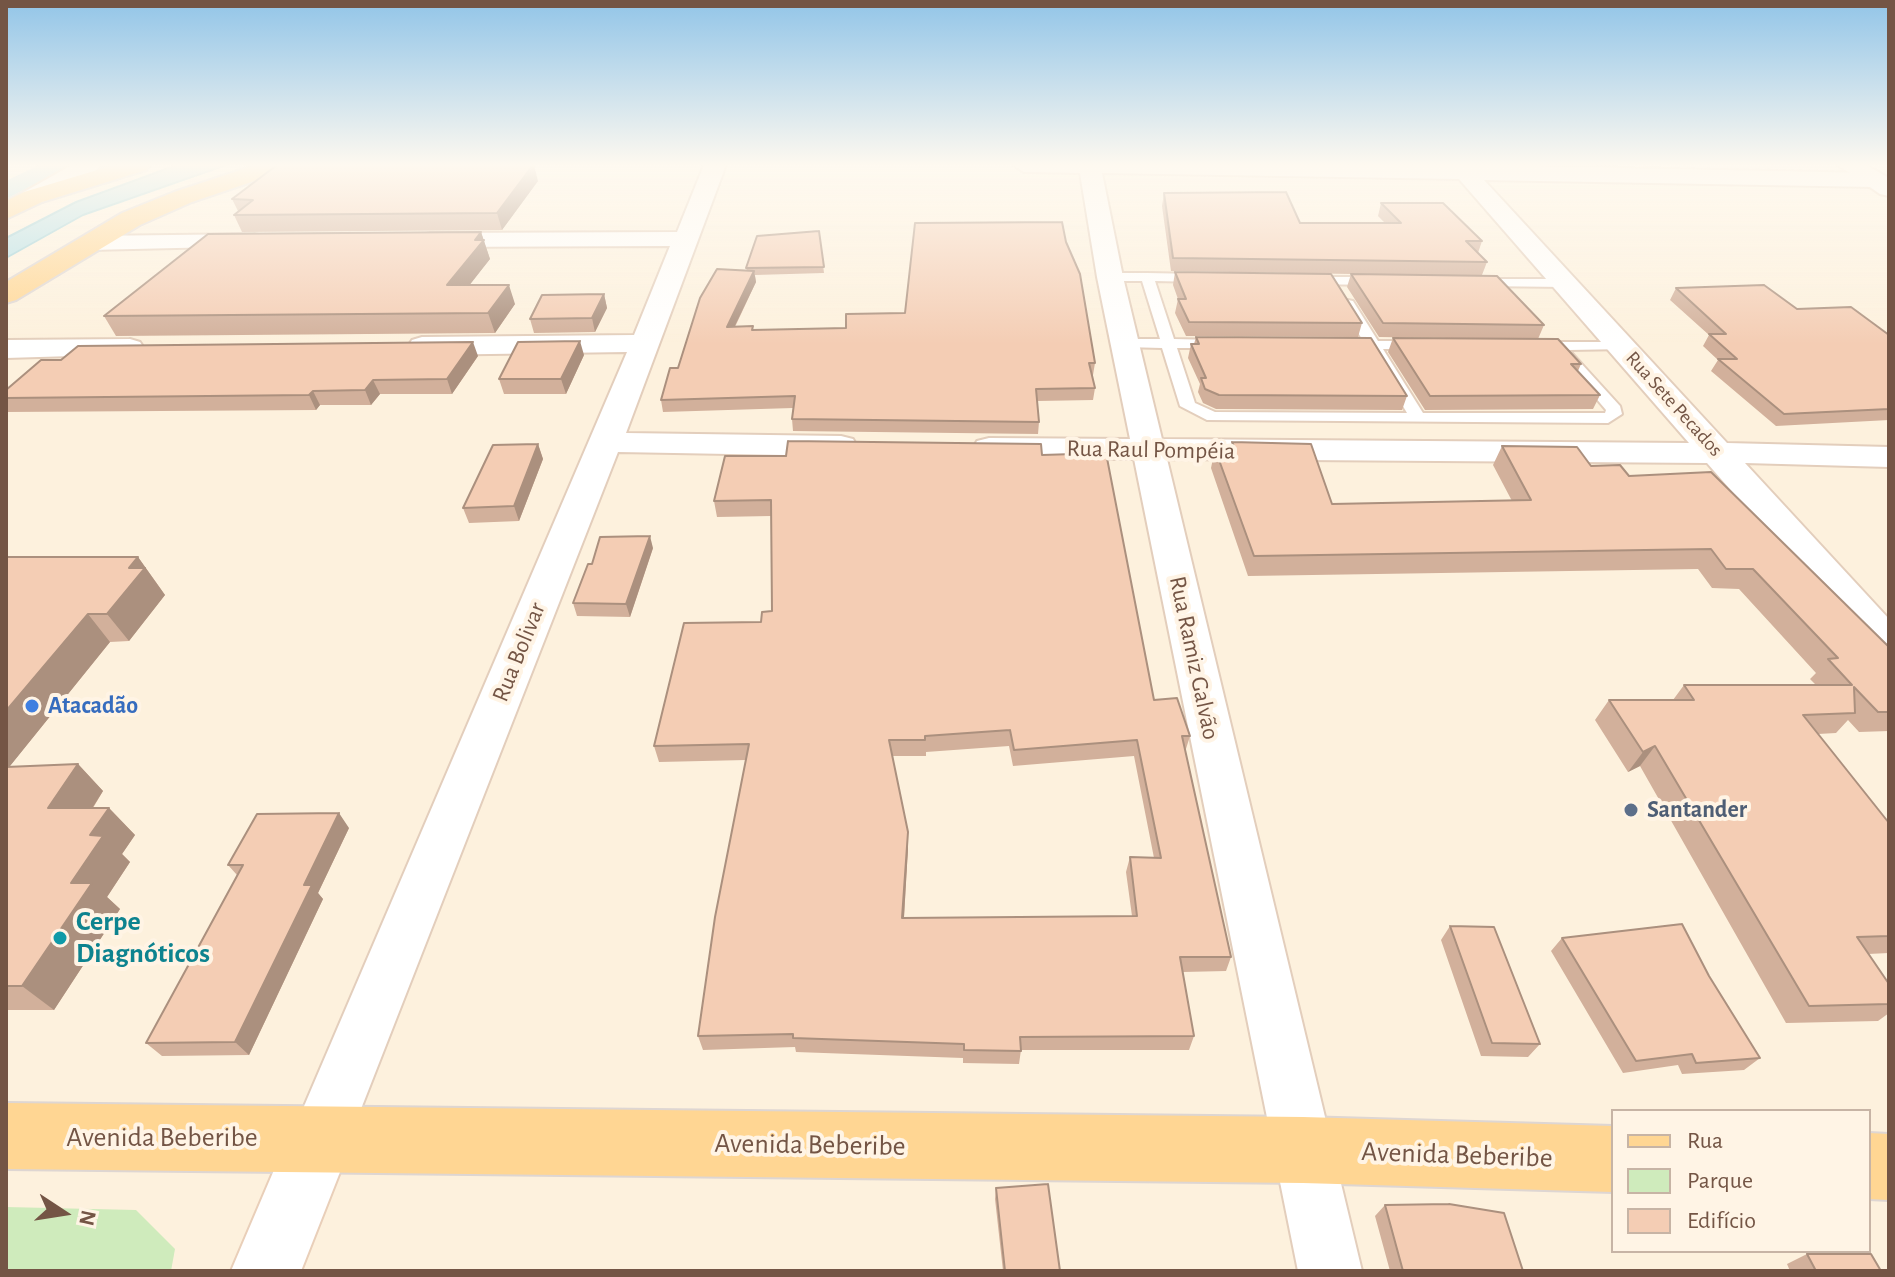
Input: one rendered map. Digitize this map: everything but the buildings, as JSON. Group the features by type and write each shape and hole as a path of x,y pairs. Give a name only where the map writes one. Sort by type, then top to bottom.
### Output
{"main road":[{"path":"6,294 126,225"},
{"name":"Avenida Beberibe","path":"6,1136 1303,1150 1611,1159"}],"street":[{"name":"Rua Bolivar","path":"320,1139 606,442 689,225"},
{"name":"Rua Ramiz Galvão","path":"1110,225 1128,277 1124,343 1330,1271"},
{"name":"Rua Sete Pecados","path":"1512,225 1889,645"},
{"path":"398,240 683,239"},
{"path":"90,243 274,241"},
{"path":"393,347 644,343"},
{"path":"6,349 161,348"},
{"path":"606,442 878,446"},
{"name":"Rua Raul Pompéia","path":"957,447 1889,457"},
{"path":"266,1271 320,1139"}],"lane":[{"path":"1128,277 1209,278"},
{"path":"1128,277 1168,343 1188,406 1213,417 1608,418 1614,414 1614,409 1558,346"},
{"path":"1302,280 1395,281"},
{"path":"1333,280 1418,418"},
{"path":"1457,281 1566,283"},
{"path":"1124,343 1231,344"},
{"path":"1342,345 1435,345"},
{"path":"1527,346 1622,346"}],"green space":[{"path":"6,1207 136,1210 175,1249 171,1271 6,1271"}],"water":[{"path":"32,225 66,225 6,258 6,238"}],"place":[{"name":"Atacadão","path":"32,706"},
{"name":"Santander","path":"1631,810"},
{"name":"Cerpe Diagnóticos","path":"60,938"}]}
